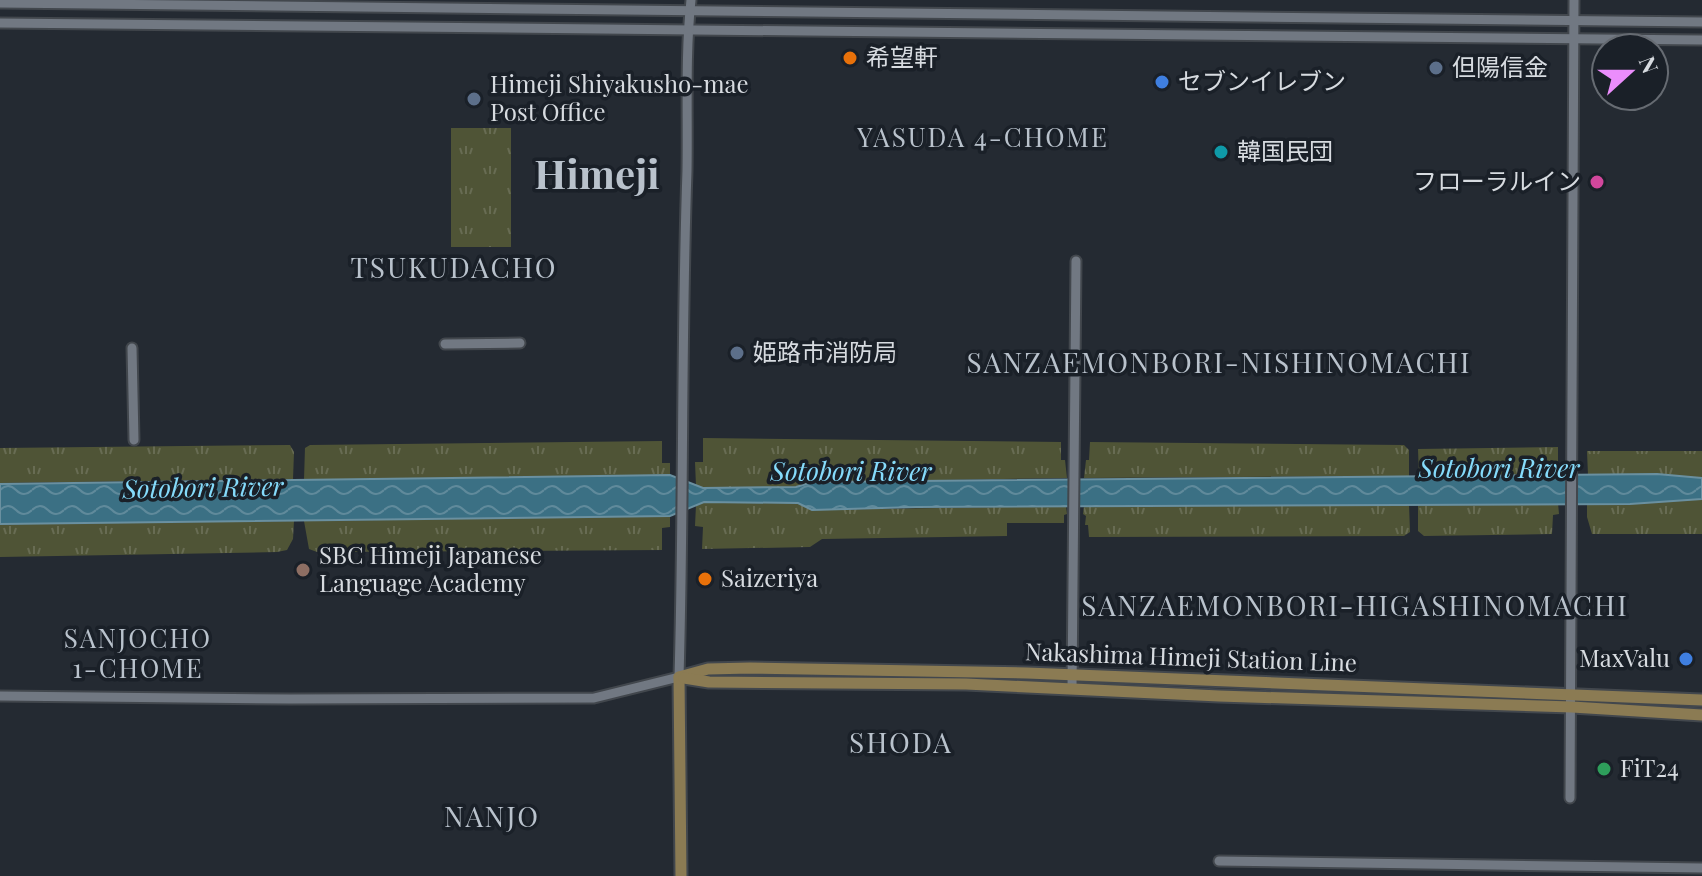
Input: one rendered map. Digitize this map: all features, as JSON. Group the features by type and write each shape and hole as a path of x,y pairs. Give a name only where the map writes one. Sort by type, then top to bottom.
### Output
{"main road":[{"name":"Nakashima Himeji Station Line","path":"679,677 708,669 750,668 1027,673 1072,682 1702,715"},
{"path":"679,677 681,876"},
{"name":"Nakashima Himeji Station Line","path":"1072,682 1702,700"}],"street":[{"path":"1570,798 1574,0"},
{"path":"0,3 691,5 1702,22"},
{"path":"0,696 594,698 679,677 691,5"},
{"path":"0,23 1702,40"},
{"path":"1072,682 1076,261"},
{"path":"445,344 520,343"},
{"path":"132,348 134,440"},
{"path":"1219,861 1702,868"}],"green space":[{"path":"451,128 511,128 511,247 451,247"},
{"path":"703,438 1061,442 1061,460 1065,460 1067,478 813,482 796,487 703,488 696,486 695,462 703,462"},
{"path":"662,441 662,463 670,463 670,475 304,480 305,448 310,445"},
{"path":"1090,442 1404,445 1409,450 1409,476 1084,478"},
{"path":"290,445 294,452 293,479 0,483 0,448"},
{"path":"1558,447 1558,476 1419,476 1418,449"},
{"path":"1587,451 1702,451 1702,478 1657,474 1588,475"},
{"path":"1702,499 1702,534 1592,534 1587,517 1587,502 1630,504"},
{"path":"704,502 798,503 812,510 1066,506 1067,514 1064,515 1064,523 1007,523 1007,536 822,539 810,547 702,549 703,527 695,526 696,505"},
{"path":"1418,503 1558,503 1559,514 1553,515 1552,534 1424,536 1418,531"},
{"path":"1409,504 1410,532 1404,536 1089,537 1083,514 1084,506"},
{"path":"670,516 670,527 662,528 662,550 317,552 309,549 304,521"},
{"path":"294,521 293,539 287,550 277,552 0,557 0,524"}],"water":[{"name":"Sotobori River","path":"1657,474 1702,478 1702,499 1630,504 812,510 798,503 704,502 670,516 0,524 0,484 670,475 703,488 796,487 813,482"}],"place":[{"name":"希望軒","path":"850,58"},
{"name":"但陽信金","path":"1436,68"},
{"name":"セブンイレブン","path":"1162,82"},
{"name":"Himeji Shiyakusho-mae Post Office","path":"474,99"},
{"name":"韓国民団","path":"1221,152"},
{"name":"フローラルイン","path":"1597,182"},
{"name":"姫路市消防局","path":"737,353"},
{"name":"SBC Himeji Japanese Language Academy","path":"303,570"},
{"name":"Saizeriya","path":"705,579"},
{"name":"MaxValu","path":"1686,659"},
{"name":"FiT24","path":"1604,769"}],"district":[{"name":"YASUDA 4-CHOME","path":"983,138"},
{"name":"Himeji","path":"597,175"},
{"name":"TSUKUDACHO","path":"454,268"},
{"name":"SANZAEMONBORI-NISHINOMACHI","path":"1219,363"},
{"name":"SANZAEMONBORI-HIGASHINOMACHI","path":"1355,606"},
{"name":"SANJOCHO 1-CHOME","path":"138,654"},
{"name":"SHODA","path":"901,743"},
{"name":"NANJO","path":"492,817"}]}
